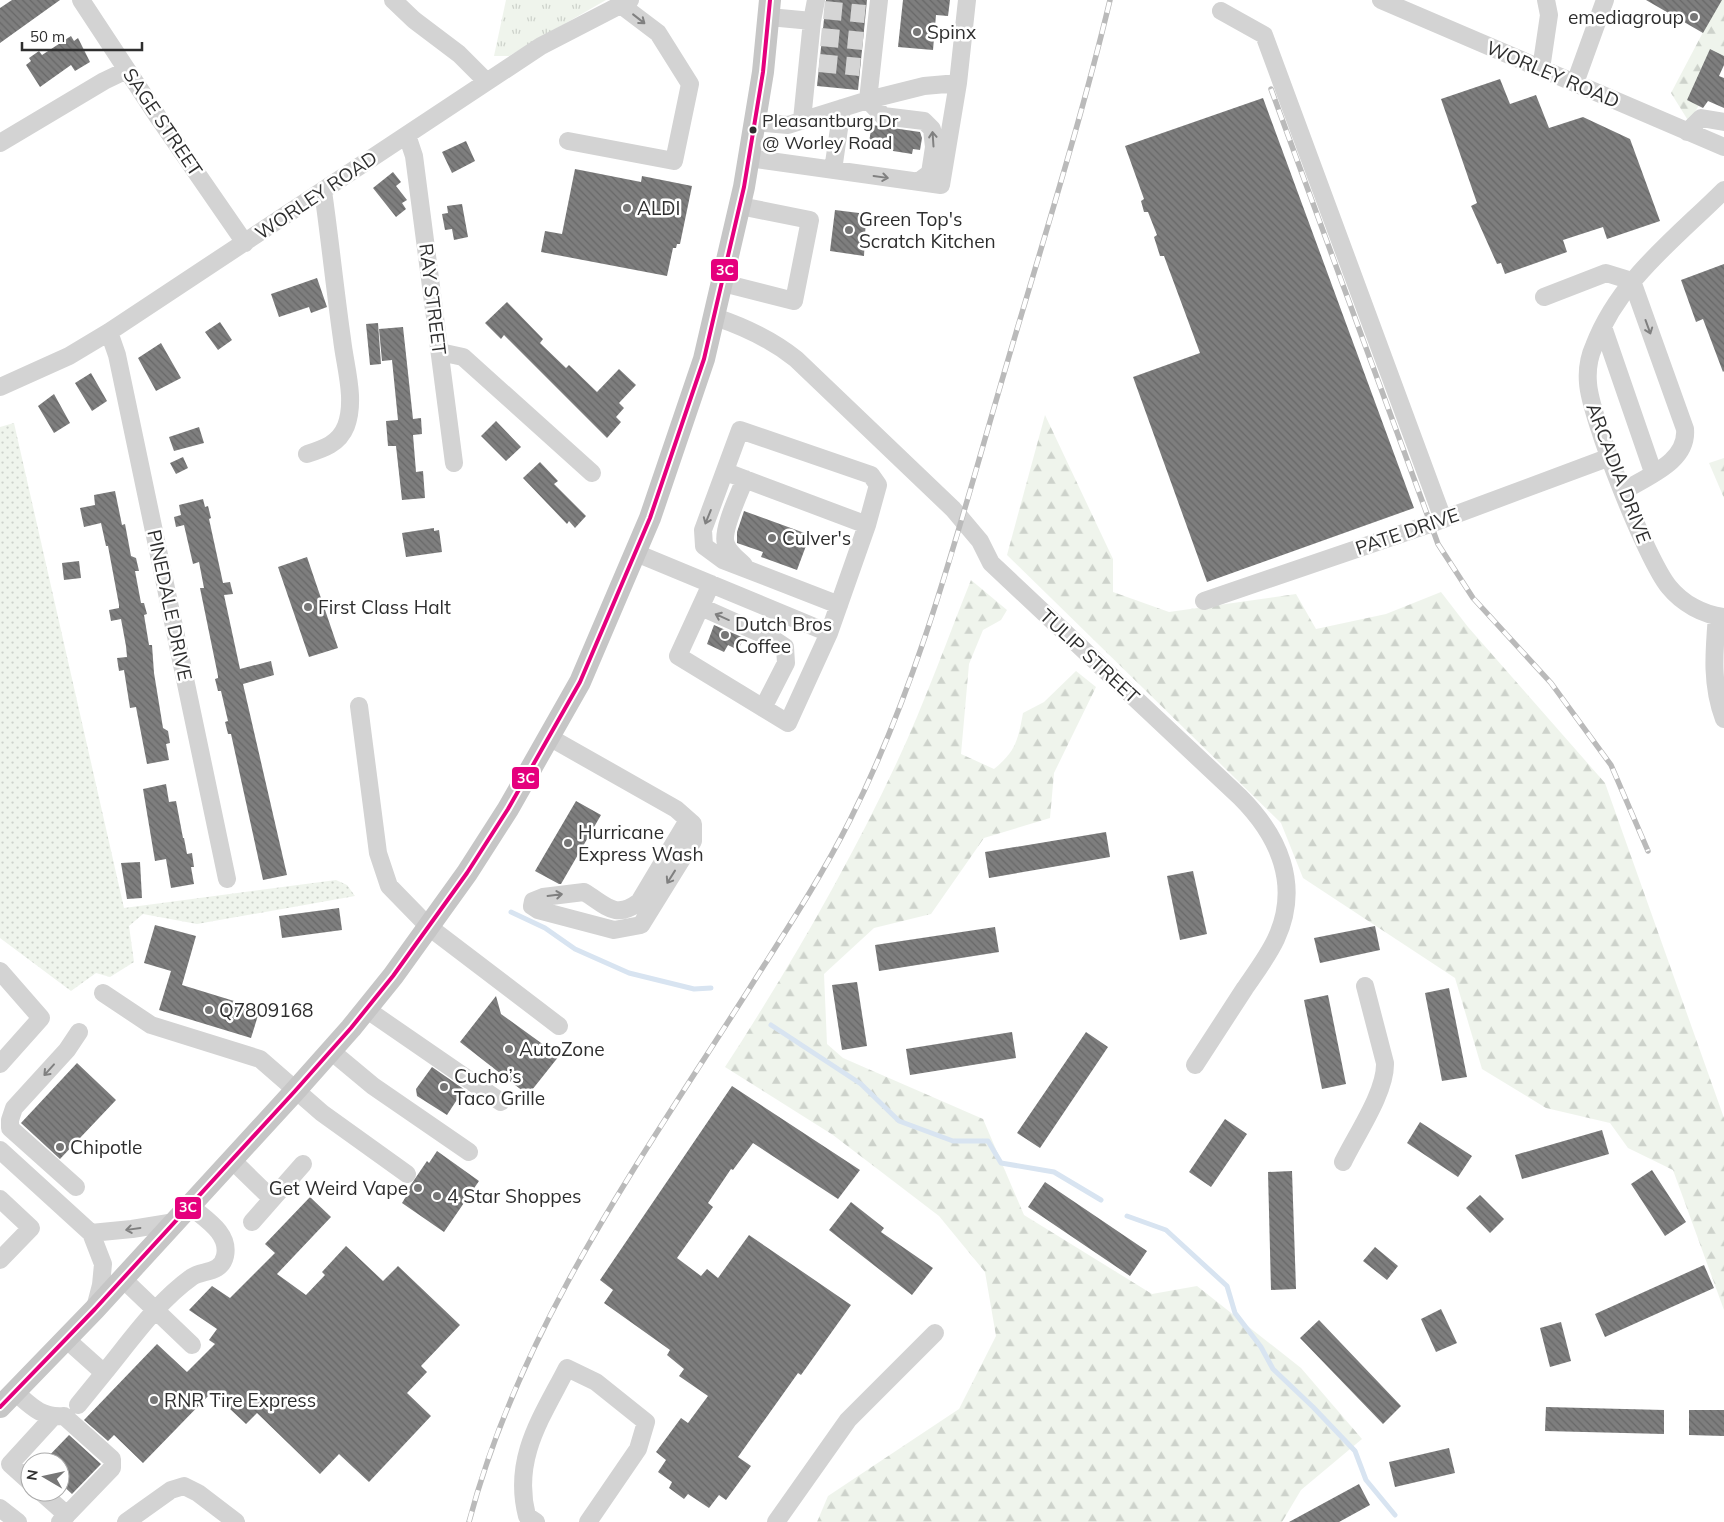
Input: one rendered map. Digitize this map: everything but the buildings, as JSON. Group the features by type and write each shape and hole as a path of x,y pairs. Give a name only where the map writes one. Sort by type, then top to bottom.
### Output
{"main road":[{"path":"7,1400 95,1309 296,1091 366,1009 429,927 467,873 503,817 580,682 636,553 678,442 715,317 749,158 769,9"}],"street":[{"name":"SAGE STREET","path":"81,0 245,243"},
{"path":"393,0 414,20 459,54 486,81"},
{"path":"749,158 941,185 958,83 967,0"},
{"name":"WORLEY ROAD","path":"1381,0 1724,147"},
{"path":"1541,69 1549,15 1546,0"},
{"path":"1574,84 1605,0"},
{"path":"568,141 674,161 690,84 658,33 626,2"},
{"name":"WORLEY ROAD","path":"0,387 69,356 109,332 486,81 541,46 626,2"},
{"path":"769,9 816,19 814,63 802,120"},
{"path":"874,9 868,41 866,67 868,100 884,116 924,121 932,130 934,147 930,173 918,182"},
{"path":"1221,11 1264,35 1443,519"},
{"path":"0,143 104,80 127,70"},
{"path":"755,122 788,125 868,100 924,86 958,83"},
{"path":"833,170 842,108"},
{"path":"1687,132 1701,118 1724,122"},
{"name":"RAY STREET","path":"407,135 414,156 454,463"},
{"name":"ARCADIA DRIVE","path":"1720,617 1697,609 1680,599 1668,586 1646,545 1610,457 1588,382 1589,362 1603,327 1632,281 1670,240 1690,224 1724,190"},
{"path":"307,454 327,449 336,441 345,428 349,415 348,378 323,191"},
{"path":"723,283 794,301 810,220 740,206"},
{"path":"1544,297 1606,274 1632,281 1685,429 1686,440 1681,451 1674,459 1624,491"},
{"name":"TULIP STREET","path":"715,317 747,328 779,345 796,359 953,509 980,541 991,563 1240,797 1268,830 1280,852 1285,875 1286,897 1281,925 1271,949 1195,1065"},
{"path":"1603,327 1653,472"},
{"name":"PINEDALE DRIVE","path":"109,332 117,356 227,879"},
{"path":"440,352 463,357 592,473"},
{"path":"712,584 678,656 788,723 829,633 867,525 878,485 871,475 740,430 703,530 704,546 723,560 838,605"},
{"name":"PATE DRIVE","path":"1204,601 1443,519 1610,457"},
{"path":"726,472 867,525"},
{"path":"745,478 726,530 725,542 730,552 750,570"},
{"path":"636,553 829,633"},
{"path":"700,607 773,639 785,648 786,663 763,708"},
{"path":"1720,617 1713,666 1716,700 1724,719"},
{"path":"359,706 378,853 389,886 429,927 559,1026"},
{"path":"549,736 676,809 694,824 693,841 641,925 614,930 548,914 532,906 533,901 543,897 584,892 605,907 616,911 628,910 639,902 688,820"},
{"path":"0,971 41,1018 0,1064"},
{"path":"1343,1162 1380,1092 1385,1075 1385,1063 1365,986"},
{"path":"104,993 151,1025 260,1059 296,1091 407,1174"},
{"path":"366,1009 501,1102"},
{"path":"76,1187 10,1128 10,1120 14,1108 67,1050 79,1032"},
{"path":"331,1051 381,1092 469,1152"},
{"path":"0,1150 91,1233 103,1264 101,1285 95,1309"},
{"path":"232,1160 272,1199"},
{"path":"252,1222 303,1164"},
{"path":"0,1199 31,1228 0,1260"},
{"path":"78,1405 156,1310 194,1275 212,1272 225,1258 226,1242 216,1228 183,1214 132,1229 91,1233"},
{"path":"123,1278 192,1346"},
{"path":"776,1522 848,1420 935,1333"},
{"path":"66,1339 104,1373"},
{"path":"536,1522 527,1516 521,1494 527,1449 567,1368 596,1382 646,1422 638,1449 588,1522"},
{"path":"7,1400 41,1414 53,1417 64,1416 112,1459 112,1468 64,1518 50,1502"},
{"path":"21,1452 53,1417"},
{"path":"20,1453 10,1464 20,1473"},
{"path":"126,1522 171,1490 184,1486 198,1493 236,1522"},
{"path":"0,1508 18,1522"}],"green space":[{"path":"506,0 606,0 509,56 494,56"},
{"path":"1720,0 1724,0 1724,63 1689,122 1671,93"},
{"path":"1045,415 1113,559 1113,592 1169,612 1296,594 1316,629 1386,614 1441,592 1468,627 1605,783 1724,1118 1724,1310 1673,1170 1628,1148 1610,1123 1546,1108 1482,1069 1455,978 1303,878 1281,823 1007,555"},
{"path":"14,423 124,908 336,880 347,885 355,896 197,924 143,914 129,926 134,962 110,977 96,973 71,991 0,938 0,427"},
{"path":"1724,458 1724,498 1709,463"},
{"path":"971,580 1007,610 1001,620 983,630 969,664 961,754 994,769 1012,750 1023,713 1044,702 1076,671 1096,687 1054,773 1050,818 984,838 931,914 874,928 824,974 827,1044 843,1058 983,1119 1024,1215 1152,1294 1197,1286 1301,1368 1362,1439 1301,1490 1282,1522 817,1522 828,1496 959,1409 996,1336 985,1272 939,1216 833,1135 725,1067 772,993 816,918 878,801 917,717"}],"waterway":[{"path":"511,912 545,928 575,949 629,973 694,989 711,988"},
{"path":"771,1025 861,1084 899,1121 953,1141 988,1141 1001,1163 1054,1172 1101,1200"},
{"path":"1127,1216 1166,1230 1227,1286 1235,1313 1261,1347 1273,1369 1355,1451 1366,1480 1395,1515"}],"tunnel":[{"path":"824,10 865,14"},
{"path":"821,37 863,41"},
{"path":"819,63 860,67"}],"railway":[{"path":"469,1522 492,1448 521,1377 554,1307 631,1173 817,880 850,820 896,717 916,664 951,556 1071,149 1110,0"},
{"path":"1271,89 1438,544 1473,598 1551,683 1611,765 1648,851"}],"transit line":[{"name":"3C","path":"0,1407 95,1309 295,1091 351,1028 393,976 467,873 508,809 580,682 650,518 704,359 744,187 763,72 770,0"}],"place":[{"name":"emediagroup","path":"1694,17"},
{"name":"Spinx","path":"917,32"},
{"name":"Pleasantburg Dr @ Worley Road","path":"753,130"},
{"name":"ALDI","path":"627,208"},
{"name":"Green Top's Scratch Kitchen","path":"849,230"},
{"name":"Culver's","path":"772,538"},
{"name":"First Class Halt","path":"308,607"},
{"name":"Dutch Bros Coffee","path":"725,635"},
{"name":"Hurricane Express Wash","path":"568,843"},
{"name":"Q7809168","path":"209,1010"},
{"name":"AutoZone","path":"509,1049"},
{"name":"Cucho’s Taco Grille","path":"444,1087"},
{"name":"Chipotle","path":"60,1147"},
{"name":"Get Weird Vape","path":"418,1188"},
{"name":"4 Star Shoppes","path":"437,1196"},
{"name":"RNR Tire Express","path":"154,1400"}]}
